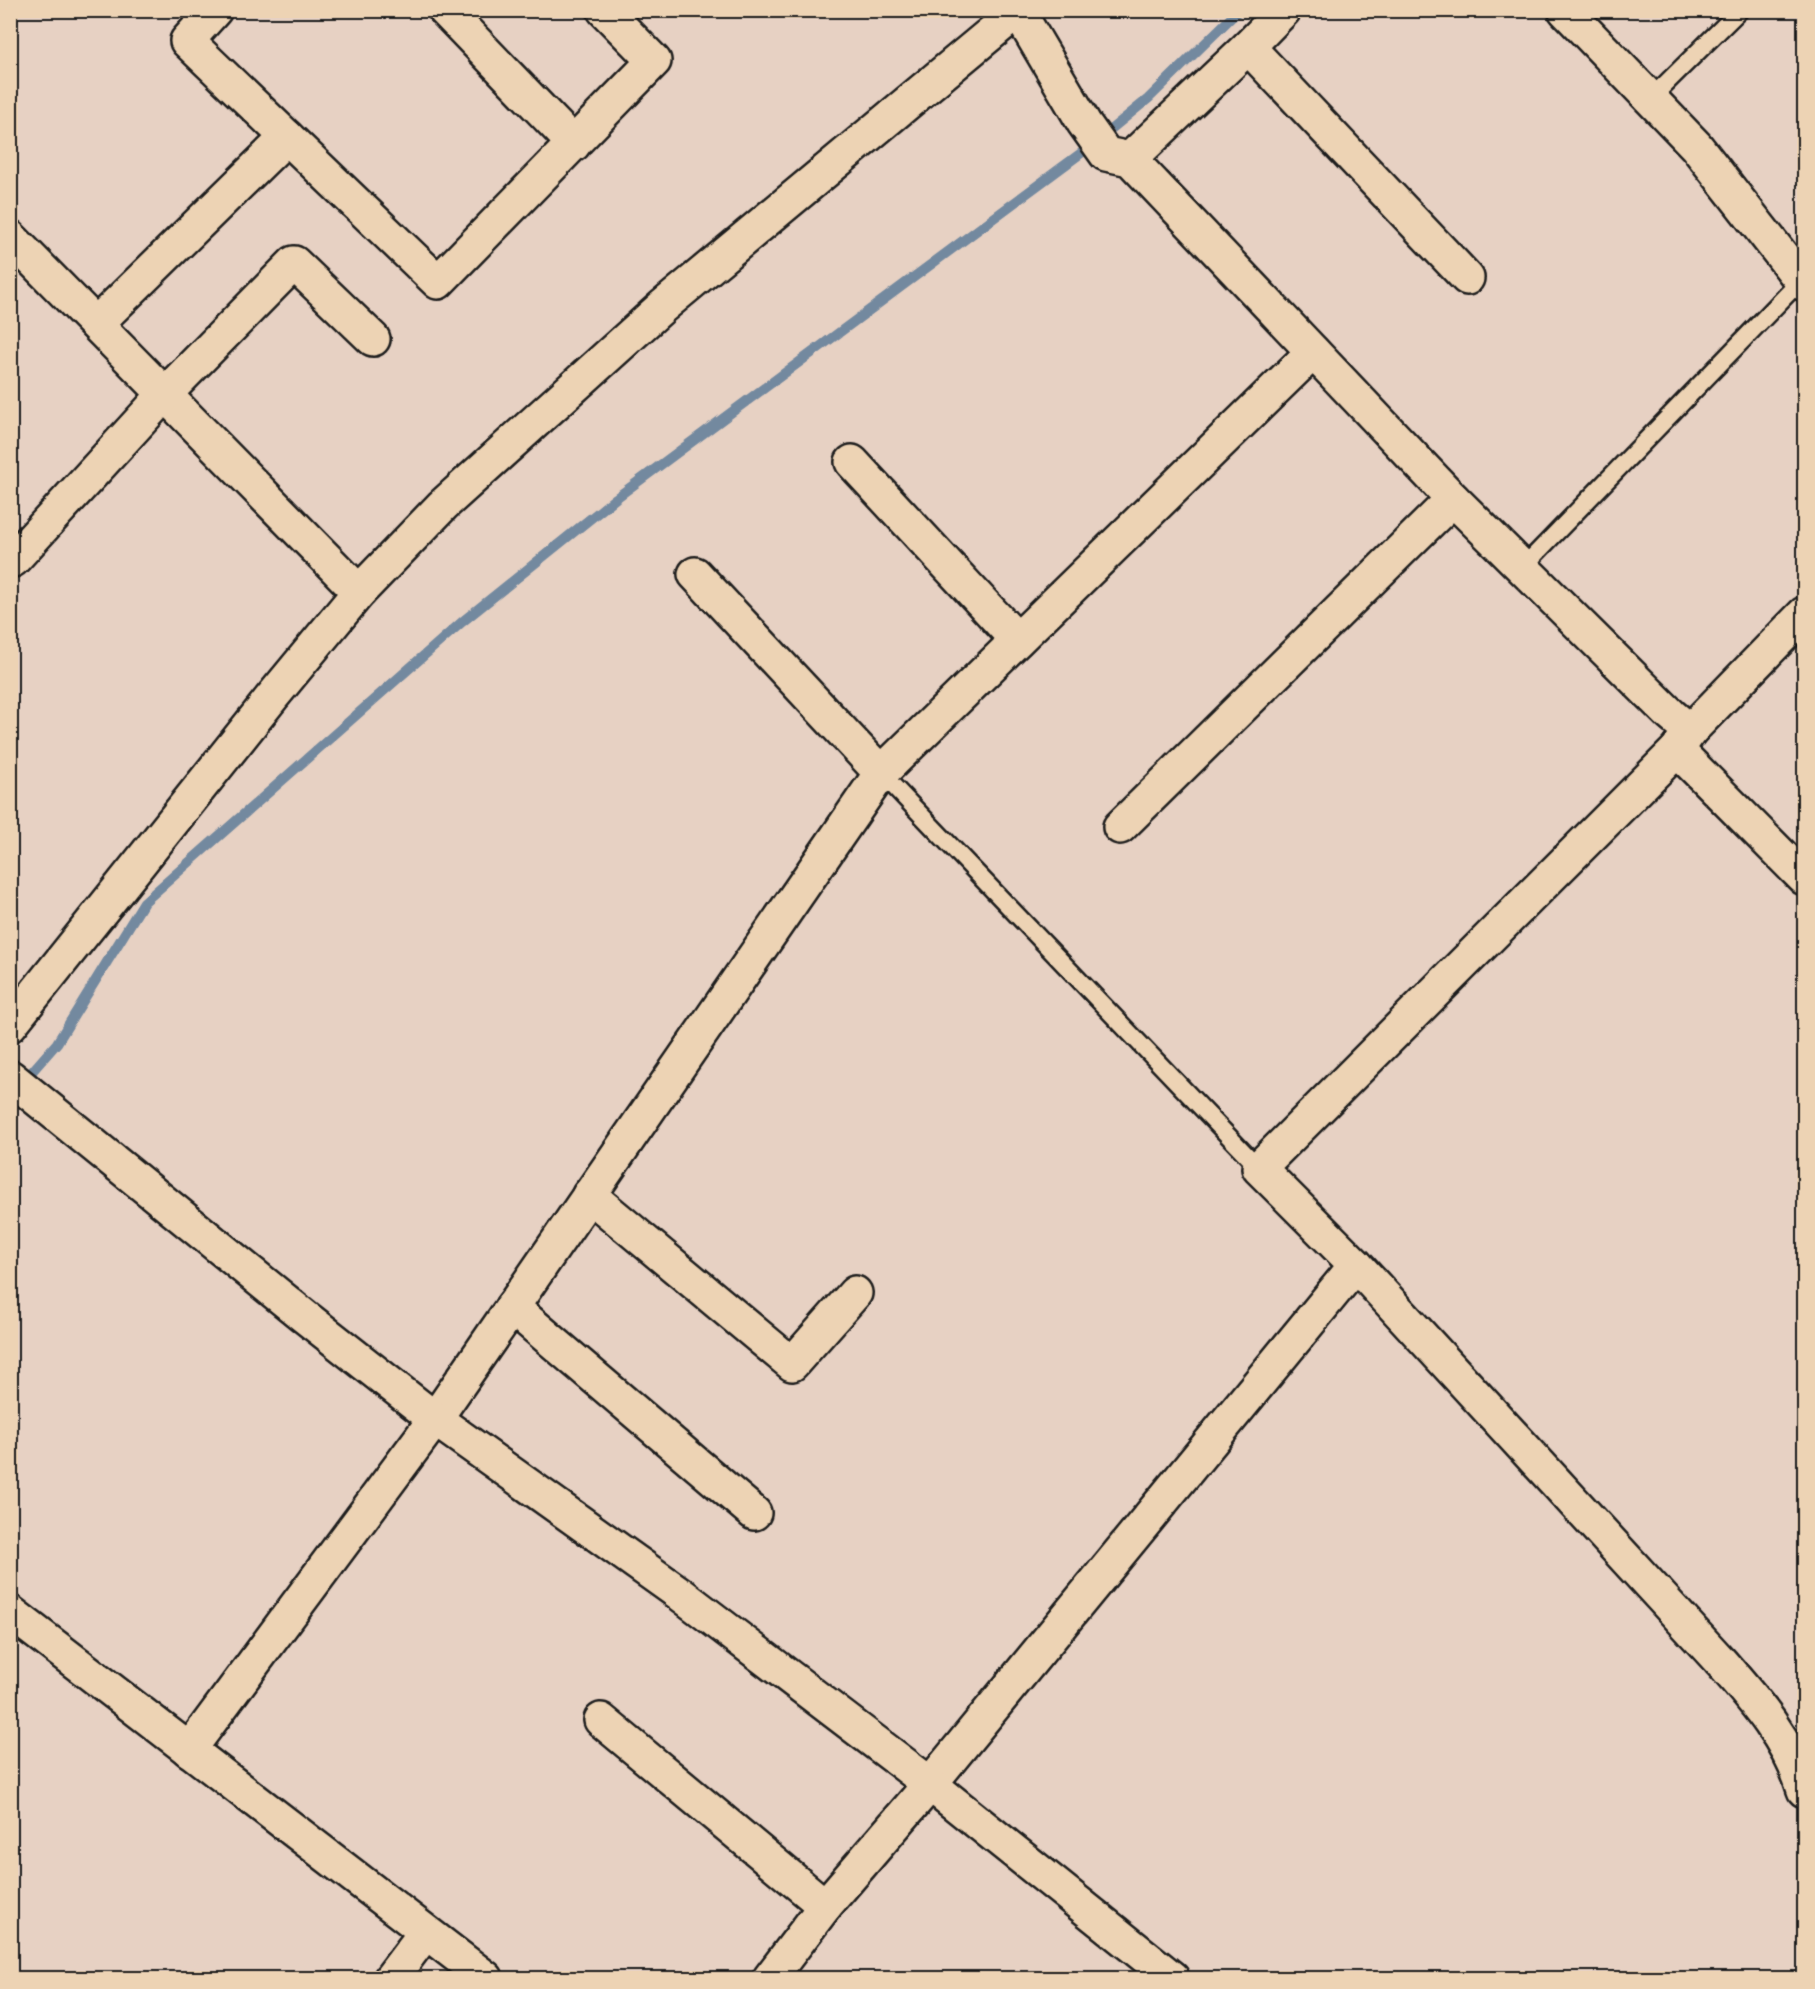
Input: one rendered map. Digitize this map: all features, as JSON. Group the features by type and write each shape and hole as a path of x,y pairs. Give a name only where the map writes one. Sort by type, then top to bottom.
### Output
{"street":[{"path":"215,10 187,41 438,282 654,61 604,10"},
{"path":"445,10 574,144"},
{"path":"1118,156 1248,47 1284,10"},
{"path":"1565,10 1696,147 1803,282"},
{"path":"10,1025 359,592 443,505 662,307 1015,14 1084,123 1313,352 1453,499 1671,715 1684,741 1804,878"},
{"path":"1248,47 1467,278"},
{"path":"96,324 287,138"},
{"path":"10,237 359,592"},
{"path":"12,560 165,394 294,263 373,339"},
{"path":"189,1750 435,1419 880,773 1313,352"},
{"path":"852,462 1017,640"},
{"path":"1120,827 1453,499"},
{"path":"695,574 880,773"},
{"path":"1804,614 1684,741 1259,1168 1356,1265 1765,1712 1798,1768 1804,1790"},
{"path":"10,1077 304,1316 435,1419 679,1593 930,1784 1172,1978"},
{"path":"589,1195 792,1364 855,1293"},
{"path":"770,1978 825,1905 930,1784 1356,1265"},
{"path":"512,1307 754,1513"},
{"path":"10,1612 486,1978"},
{"path":"601,1720 825,1905"},
{"path":"391,1978 425,1933"}],"lane":[{"path":"1650,99 1740,10"},
{"path":"1523,567 1803,282"},
{"path":"880,773 1259,1168"}],"waterway":[{"path":"22,1083 57,1043 144,902 462,622 616,498 1088,148 1148,99 1239,10"}]}
